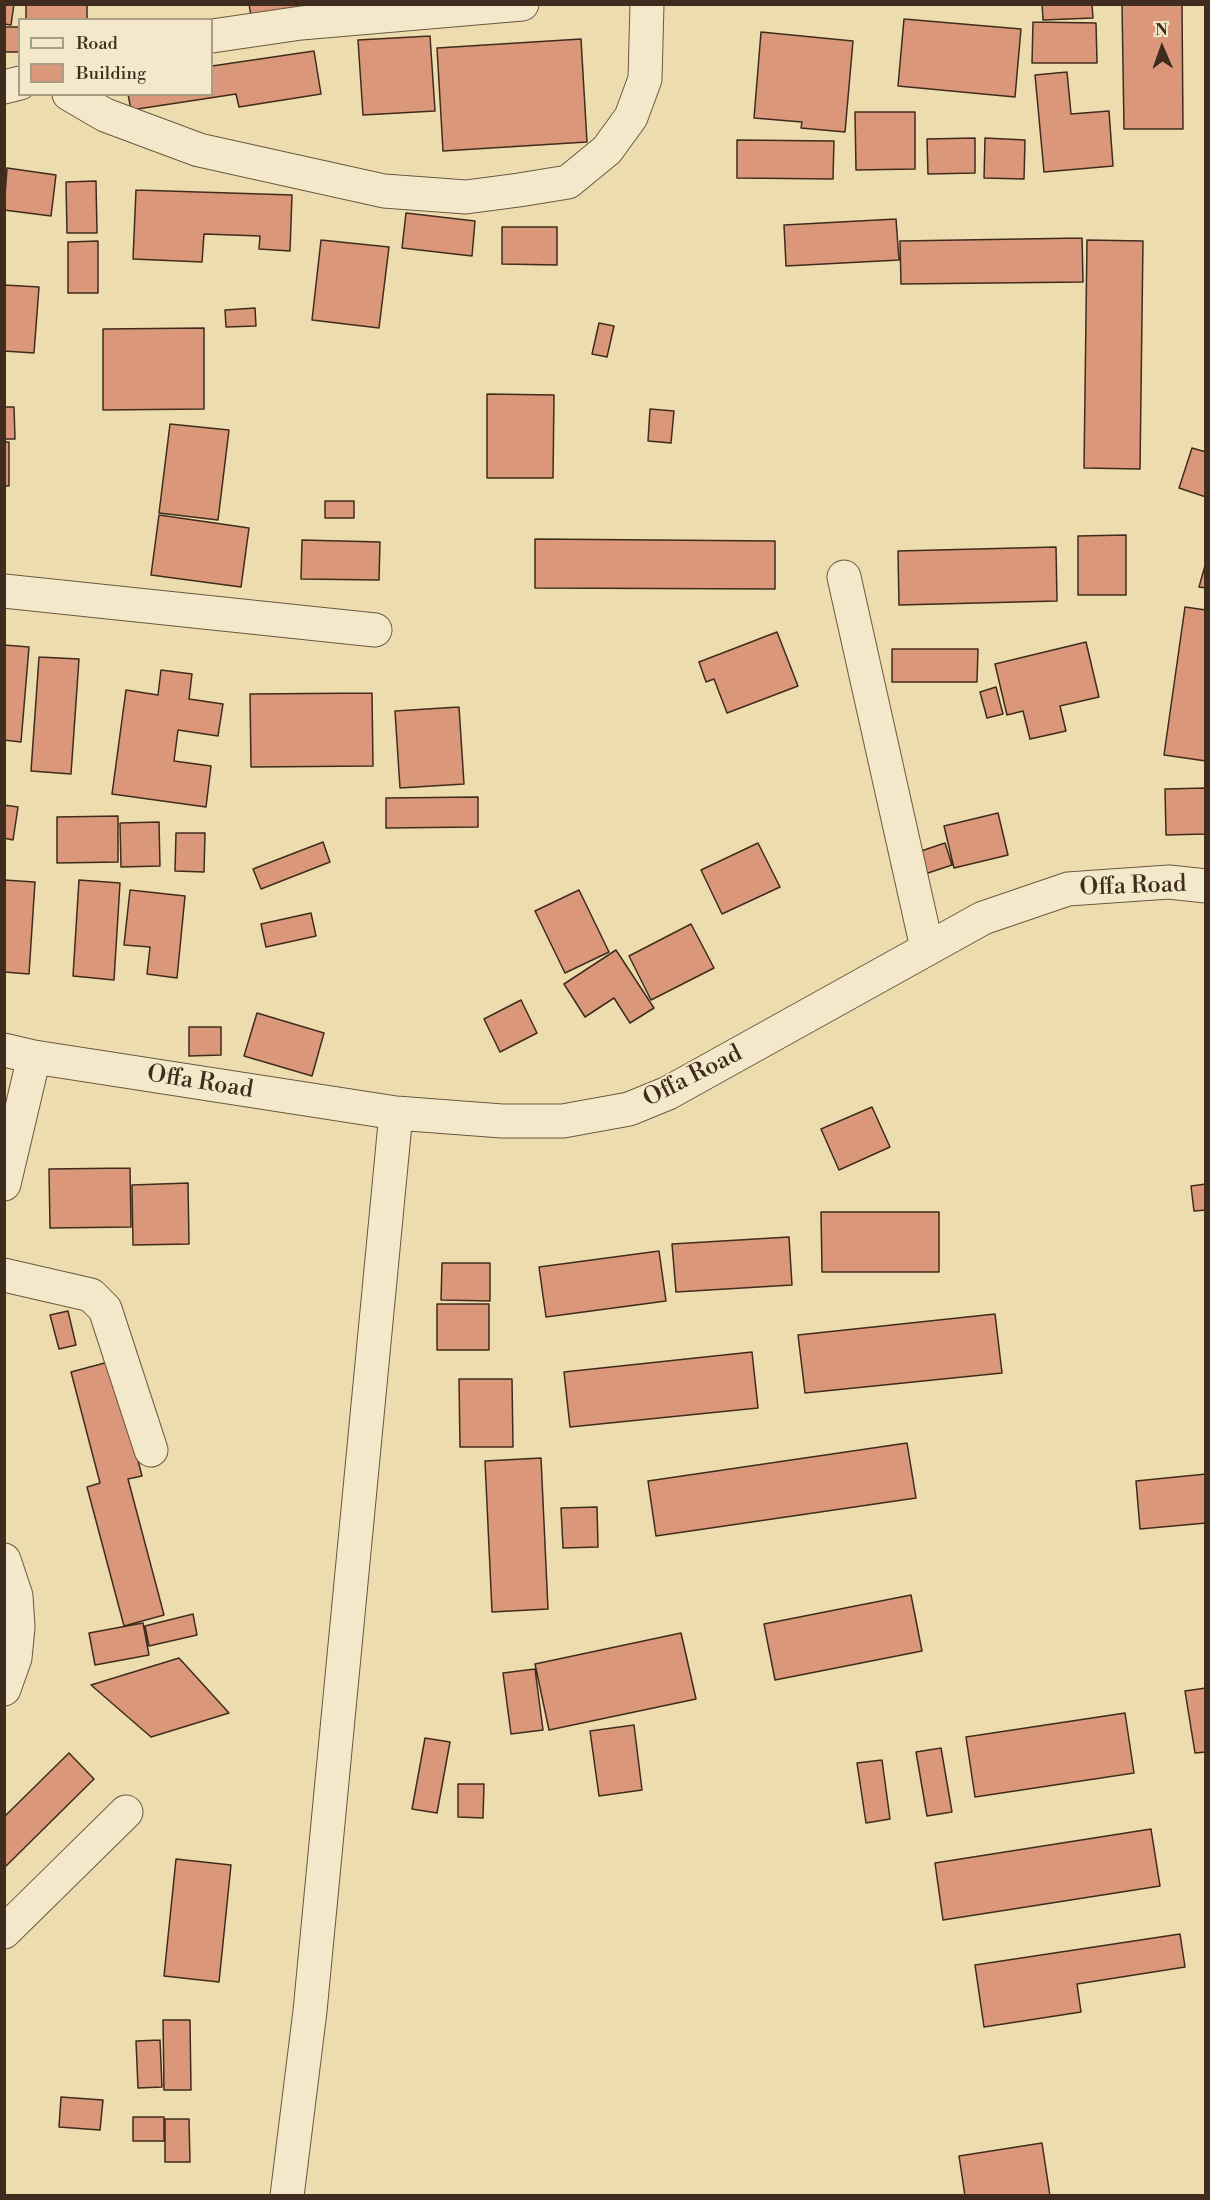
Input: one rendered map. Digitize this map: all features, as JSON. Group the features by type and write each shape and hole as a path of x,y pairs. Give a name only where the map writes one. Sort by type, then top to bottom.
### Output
{"street":[{"path":"213,36 301,23 522,4"},
{"path":"72,96 105,115 199,150 384,191 466,197 519,190 568,182 607,150 631,117 645,79 647,4"},
{"path":"844,577 927,948"},
{"path":"4,591 375,630"},
{"name":"Offa Road","path":"19,1053 396,1113 502,1121 563,1121 629,1109 668,1094 983,918 1068,889 1169,882 1206,886"},
{"path":"4,1184 19,1053"},
{"path":"287,2196 311,2000 396,1113"},
{"path":"4,1275 91,1295 105,1309 151,1450"},
{"path":"4,1560 16,1596 18,1627 15,1658 4,1689"},
{"path":"4,1932 126,1812"}],"building":[{"path":"4,4 14,4 11,25 4,24"},
{"path":"26,4 87,4 87,18 26,18"},
{"path":"249,4 297,4 297,10 251,16"},
{"path":"1042,4 1092,4 1093,18 1043,20"},
{"path":"1122,4 1182,4 1183,129 1124,129"},
{"path":"904,19 1021,29 1015,97 898,86"},
{"path":"1033,22 1096,23 1097,63 1032,63"},
{"path":"4,27 18,27 18,52 4,52"},
{"path":"761,32 853,41 845,132 801,128 802,122 754,118"},
{"path":"430,36 435,111 363,115 358,40"},
{"path":"581,39 587,142 443,151 437,48"},
{"path":"314,51 321,94 239,107 236,94 131,110 128,96 213,96 213,66"},
{"path":"1067,72 1071,114 1109,111 1113,166 1044,172 1035,75"},
{"path":"855,112 915,112 915,169 856,170"},
{"path":"975,138 975,173 928,174 927,139"},
{"path":"985,138 1025,140 1024,179 984,178"},
{"path":"737,140 834,141 833,179 737,178"},
{"path":"7,168 56,175 51,216 4,210"},
{"path":"96,181 97,233 67,233 66,182"},
{"path":"136,190 292,195 290,251 259,249 260,236 204,234 202,262 133,259"},
{"path":"406,213 475,221 472,256 402,248"},
{"path":"896,219 899,260 786,266 784,225"},
{"path":"502,227 557,227 557,265 502,264"},
{"path":"1082,238 1083,282 901,284 900,241"},
{"path":"321,240 389,247 379,328 312,320"},
{"path":"1087,240 1143,241 1140,469 1084,468"},
{"path":"98,241 98,293 68,293 68,242"},
{"path":"4,285 39,287 34,353 4,351"},
{"path":"255,308 256,326 226,327 225,310"},
{"path":"599,323 614,326 607,357 592,354"},
{"path":"204,328 204,409 103,410 103,329"},
{"path":"487,394 554,395 553,478 487,478"},
{"path":"4,407 14,407 15,439 4,439"},
{"path":"650,409 674,411 671,443 648,441"},
{"path":"170,424 229,430 218,520 159,513"},
{"path":"4,442 9,442 9,486 4,486"},
{"path":"1192,448 1206,452 1206,497 1179,488"},
{"path":"325,501 354,501 354,518 325,518"},
{"path":"159,515 249,528 241,587 151,575"},
{"path":"1126,535 1126,595 1078,595 1078,536"},
{"path":"535,539 775,541 775,589 535,588"},
{"path":"302,540 380,542 379,580 301,579"},
{"path":"1056,547 1057,601 899,605 898,551"},
{"path":"1206,562 1206,588 1199,587"},
{"path":"1185,607 1206,610 1206,761 1164,755"},
{"path":"777,632 798,686 727,713 714,679 706,682 699,662"},
{"path":"1086,642 1099,697 1060,706 1066,731 1030,739 1023,711 1007,715 995,664"},
{"path":"4,645 29,647 21,742 4,740"},
{"path":"892,649 978,649 977,682 892,682"},
{"path":"39,657 79,659 71,774 31,771"},
{"path":"161,670 192,674 189,699 223,704 218,736 178,730 174,761 211,766 206,807 112,794 126,690 158,695"},
{"path":"996,687 1003,714 987,718 980,692"},
{"path":"372,693 373,766 251,767 250,694"},
{"path":"459,707 464,784 400,788 395,711"},
{"path":"1206,788 1206,834 1166,835 1165,789"},
{"path":"478,797 478,827 386,828 386,798"},
{"path":"4,805 18,807 13,840 4,838"},
{"path":"998,813 1008,855 954,868 944,826"},
{"path":"118,816 118,862 57,863 57,817"},
{"path":"159,822 160,866 121,867 120,823"},
{"path":"176,833 205,833 204,872 175,871"},
{"path":"323,842 330,862 261,889 253,869"},
{"path":"758,843 780,887 722,914 701,870"},
{"path":"945,843 952,865 925,874 918,852"},
{"path":"4,880 35,882 29,974 4,972"},
{"path":"79,880 120,883 114,980 73,976"},
{"path":"130,890 185,896 177,978 147,974 150,947 124,945"},
{"path":"579,890 609,952 565,973 535,911"},
{"path":"311,913 316,936 266,947 261,924"},
{"path":"691,924 714,968 651,1000 629,956"},
{"path":"616,950 654,1008 630,1023 614,998 585,1017 564,984"},
{"path":"521,1000 537,1033 500,1052 484,1019"},
{"path":"257,1013 324,1033 312,1076 244,1056"},
{"path":"189,1027 221,1027 221,1055 189,1056"},
{"path":"872,1107 890,1147 839,1170 821,1129"},
{"path":"130,1168 131,1227 50,1228 49,1169"},
{"path":"188,1183 189,1244 133,1245 132,1185"},
{"path":"1206,1184 1206,1210 1194,1211 1191,1186"},
{"path":"821,1212 939,1212 939,1272 822,1272"},
{"path":"789,1237 792,1285 676,1292 672,1244"},
{"path":"659,1251 666,1301 546,1317 539,1267"},
{"path":"442,1263 490,1263 490,1301 441,1300"},
{"path":"437,1304 489,1304 489,1350 437,1350"},
{"path":"68,1311 76,1345 59,1349 50,1315"},
{"path":"995,1314 1002,1373 805,1393 798,1335"},
{"path":"752,1352 758,1408 570,1427 564,1372"},
{"path":"112,1361 142,1476 128,1479 164,1615 124,1626 87,1487 100,1483 71,1372"},
{"path":"459,1379 512,1379 513,1447 460,1447"},
{"path":"907,1443 916,1498 656,1536 648,1481"},
{"path":"541,1458 548,1609 492,1612 485,1461"},
{"path":"1206,1474 1206,1523 1140,1529 1136,1481"},
{"path":"597,1507 598,1547 563,1548 561,1508"},
{"path":"911,1595 922,1651 775,1680 764,1624"},
{"path":"193,1614 197,1635 149,1646 145,1626"},
{"path":"143,1623 149,1655 95,1665 89,1633"},
{"path":"681,1633 696,1699 549,1730 535,1664"},
{"path":"179,1658 229,1713 151,1737 91,1685"},
{"path":"535,1669 543,1730 511,1734 503,1673"},
{"path":"1206,1688 1206,1752 1195,1753 1185,1691"},
{"path":"1125,1713 1134,1773 975,1797 966,1737"},
{"path":"634,1725 642,1790 599,1796 590,1731"},
{"path":"425,1738 450,1742 437,1813 412,1809"},
{"path":"941,1748 952,1812 927,1816 916,1752"},
{"path":"69,1753 94,1779 4,1868 4,1817"},
{"path":"882,1760 890,1819 866,1823 857,1763"},
{"path":"458,1784 484,1784 483,1818 458,1817"},
{"path":"1151,1829 1160,1886 943,1920 935,1863"},
{"path":"176,1859 231,1865 219,1982 164,1976"},
{"path":"1180,1934 1185,1967 1077,1984 1081,2012 984,2027 975,1965"},
{"path":"163,2020 190,2020 191,2090 164,2090"},
{"path":"160,2040 162,2087 138,2088 136,2041"},
{"path":"61,2097 103,2100 100,2130 59,2127"},
{"path":"133,2117 164,2117 164,2141 133,2141"},
{"path":"165,2119 189,2119 190,2162 165,2162"},
{"path":"1042,2143 1050,2196 965,2196 959,2156"}]}
